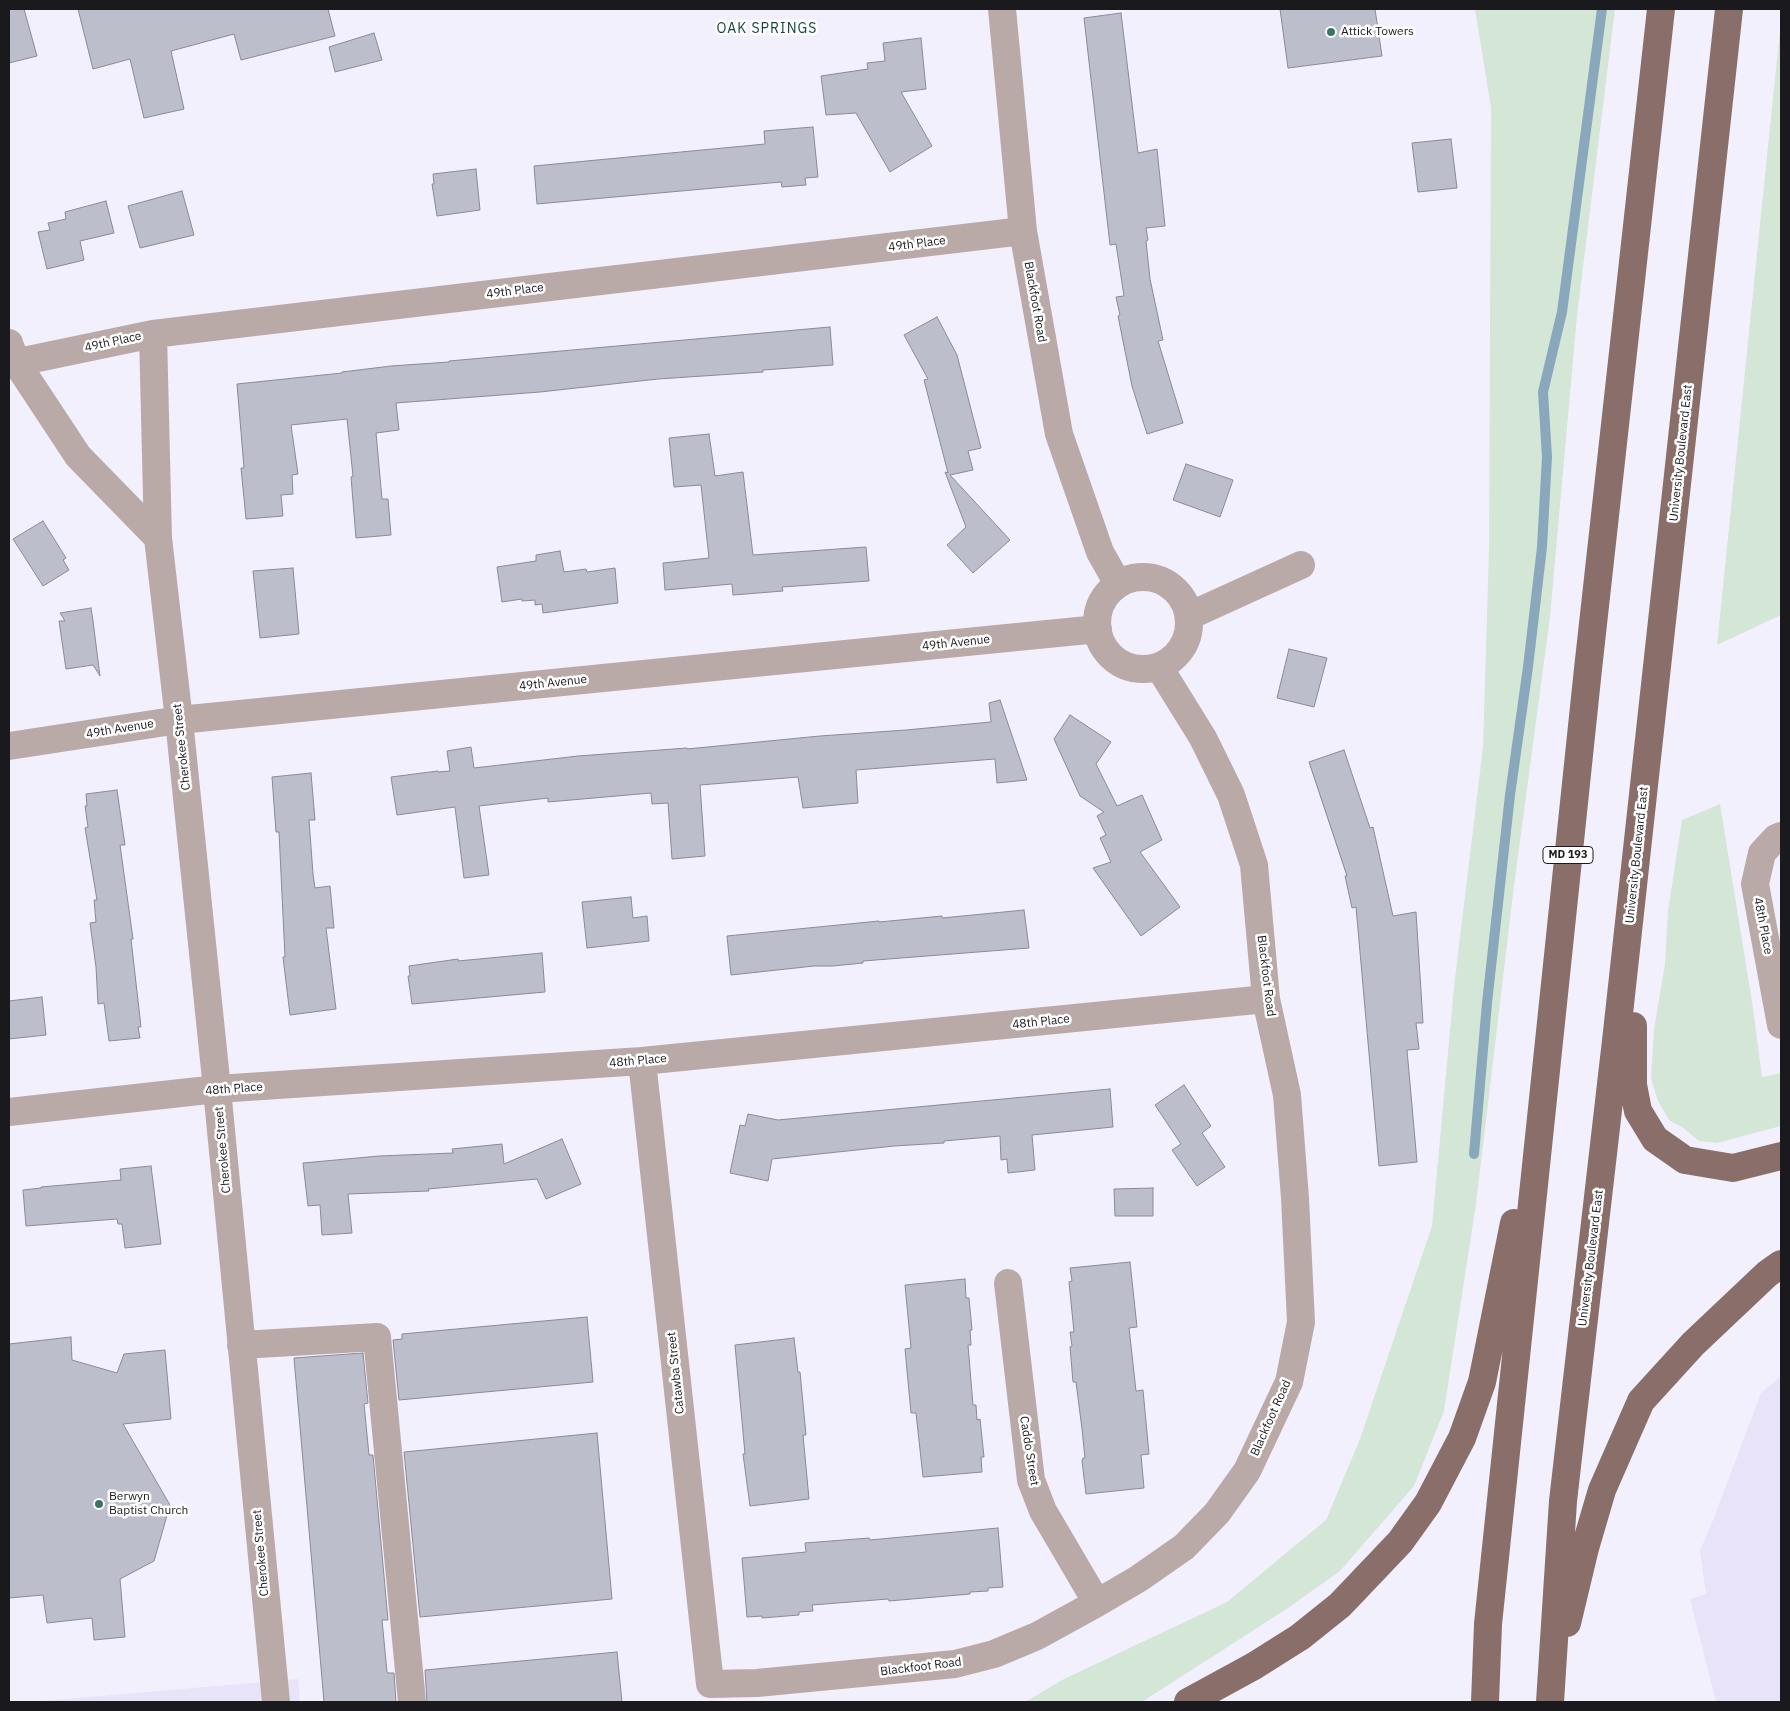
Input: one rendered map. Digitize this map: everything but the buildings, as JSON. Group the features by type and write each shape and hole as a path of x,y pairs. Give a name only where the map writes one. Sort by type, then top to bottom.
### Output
{"main road":[{"name":"MD 193","path":"1485,1702 1488,1624 1588,669 1661,9"},
{"name":"University Boulevard East","path":"1550,1695 1563,1501 1642,813 1729,9"},
{"path":"1642,813 1633,1008 1633,1085 1638,1111 1655,1138 1684,1160 1733,1168 1781,1156"},
{"path":"1188,1702 1254,1666 1300,1637 1340,1605 1400,1542 1432,1495 1462,1438 1482,1382 1548,1052"},
{"path":"1550,1695 1584,1548 1602,1490 1642,1401 1693,1344 1767,1274 1781,1264"}],"street":[{"name":"Blackfoot Road","path":"1002,9 1022,231 1059,434 1100,552 1118,584"},
{"name":"49th Place","path":"11,356 154,334 1022,231"},
{"name":"Cherokee Street","path":"154,334 158,538 180,720 276,1702"},
{"path":"11,356 78,456 158,538"},
{"path":"1189,616 1301,564"},
{"path":"1140,576 1162,580 1180,594 1189,616 1187,638 1174,657 1159,666 1139,668 1124,664 1112,655 1102,643 1098,629 1098,616 1101,604 1108,592 1118,584 1140,576"},
{"name":"49th Avenue","path":"9,746 180,720 1098,629"},
{"name":"Blackfoot Road","path":"710,1684 757,1683 955,1664 994,1654 1029,1639 1138,1579 1184,1548 1217,1513 1247,1471 1289,1382 1301,1322 1295,1198 1287,1094 1266,999 1254,865 1231,795 1203,738 1159,666"},
{"name":"48th Place","path":"1781,836 1776,838 1762,853 1755,884 1781,1025"},
{"name":"48th Place","path":"9,1112 217,1089 642,1061 1266,999"},
{"name":"Catawba Street","path":"642,1061 710,1684"},
{"name":"Caddo Street","path":"1008,1283 1031,1480 1043,1511 1097,1603"},
{"path":"242,1345 377,1337 412,1702"}],"shaded area":[{"path":"1781,1376 1781,1702 1716,1702 1690,1599 1706,1594 1700,1551 1761,1393"},
{"path":"298,1679 300,1702 30,1702"}],"green space":[{"path":"1475,9 1615,9 1577,316 1550,617 1514,886 1476,1204 1444,1411 1414,1486 1340,1571 1288,1608 1142,1702 1025,1702 1064,1679 1227,1602 1326,1520 1360,1439 1432,1226 1454,987 1483,747 1489,548 1491,108"},
{"path":"1781,21 1781,615 1717,645 1768,146"},
{"path":"1720,804 1753,1008 1762,1077 1781,1073 1781,1126 1717,1143 1699,1141 1682,1127 1669,1120 1658,1101 1651,1079 1654,1029 1665,964 1668,911 1682,820"}],"waterway":[{"path":"1474,1154 1487,1003 1510,795 1542,547 1547,457 1543,392 1562,312 1602,9"}],"place":[{"name":"Attick Towers","path":"1331,32"},
{"name":"Berwyn Baptist Church","path":"99,1504"}],"district":[{"name":"OAK SPRINGS","path":"767,29"}]}
